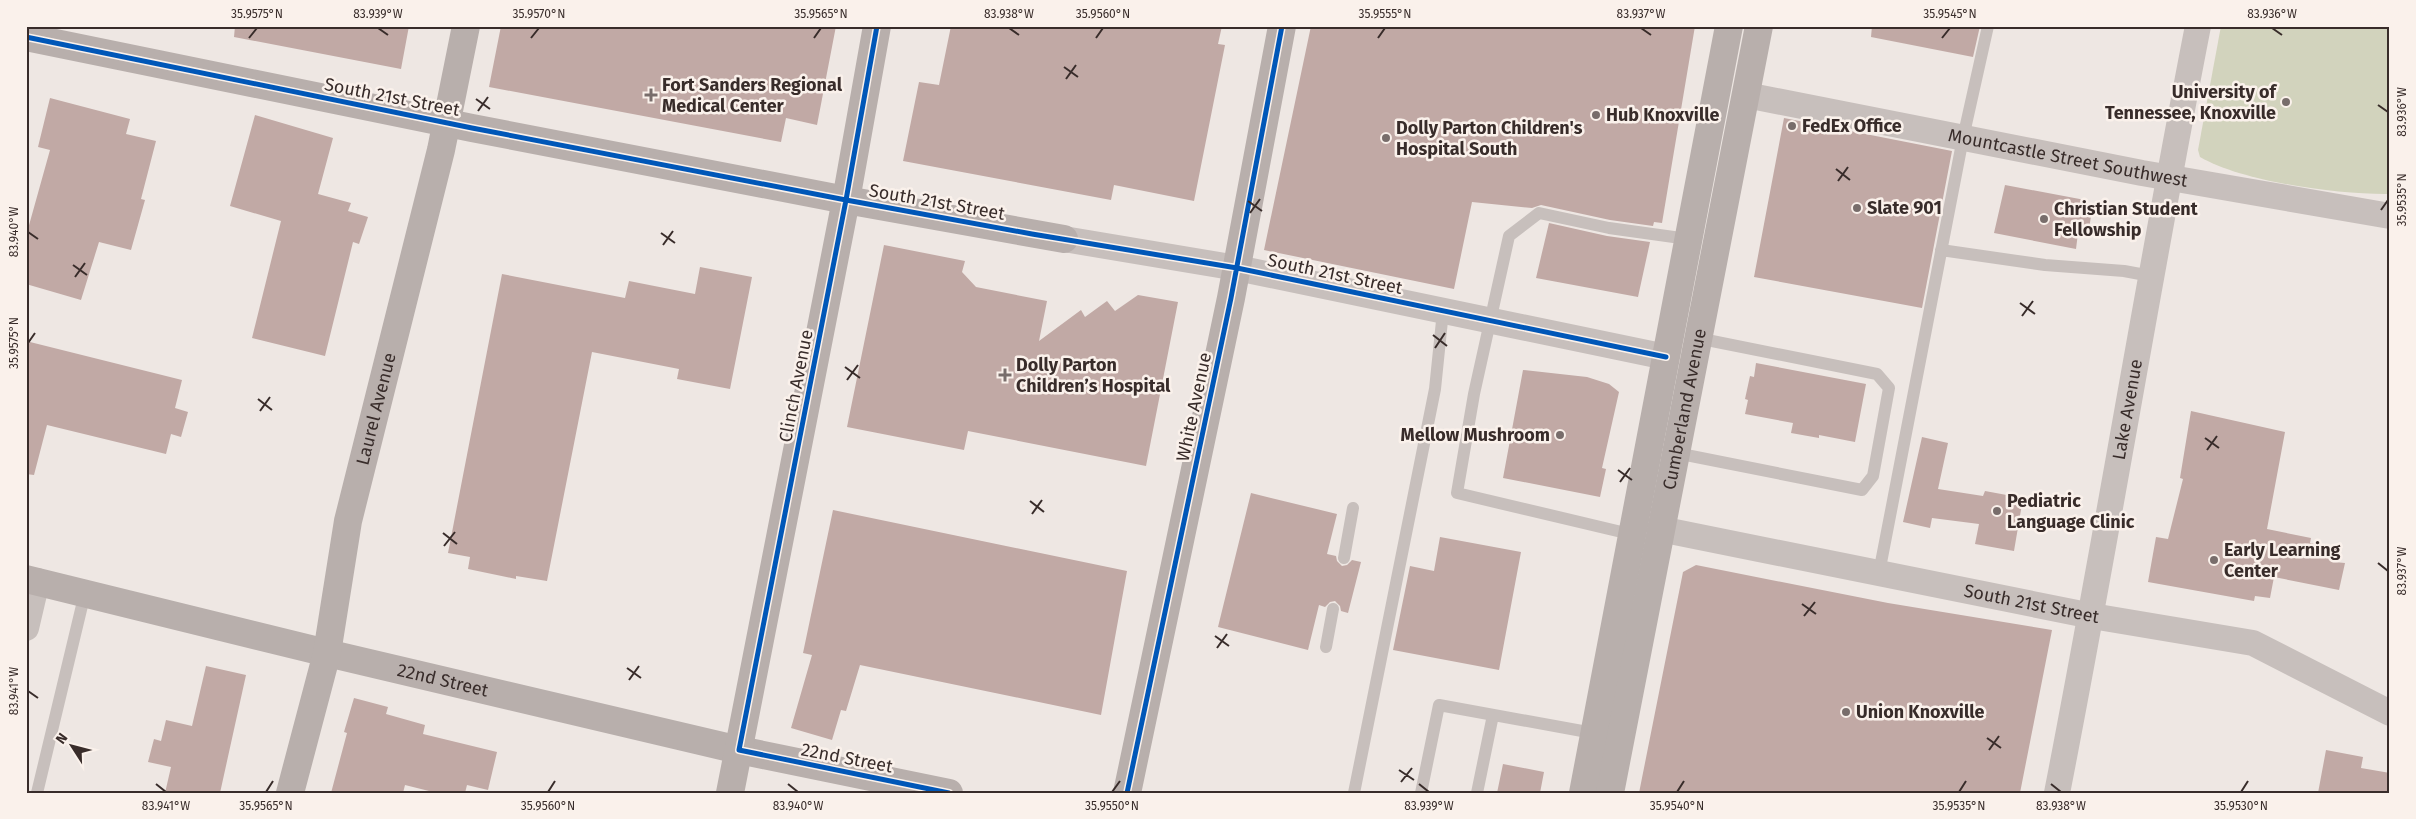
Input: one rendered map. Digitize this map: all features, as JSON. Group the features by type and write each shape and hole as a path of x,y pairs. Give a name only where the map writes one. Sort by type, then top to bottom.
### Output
{"street":[{"name":"Laurel Avenue","path":"290,793 327,653 348,521 446,122 466,26"},
{"name":"Clinch Avenue","path":"730,793 846,200 877,26"},
{"name":"White Avenue","path":"1127,793 1237,268 1282,26"},
{"name":"Cumberland Avenue","path":"1582,793 1630,534 1730,26"},
{"name":"Cumberland Avenue","path":"1610,793 1759,26"},
{"name":"Lake Avenue","path":"2057,793 2092,616 2168,178 2198,26"},
{"name":"South 21st Street","path":"26,37 846,200 1237,268 1666,357"},
{"name":"Mountcastle Street Southwest","path":"1746,95 2168,178 2390,216"},
{"path":"1666,357 1695,350"},
{"name":"South 21st Street","path":"1660,529 2092,616 2253,643 2390,713"},
{"path":"26,628 32,580"},
{"name":"22nd Street","path":"32,580 327,653 739,750 949,793"}],"lane":[{"path":"1879,573 1963,138 1988,26"},
{"path":"1630,534 1457,493 1474,394 1509,236 1539,213 1609,228 1688,239"},
{"path":"1941,250 2045,265 2124,271 2151,276"},
{"path":"1354,793 1436,390 1442,311"},
{"path":"1676,453 1862,490 1873,476 1889,388 1877,374 1695,350"},
{"path":"1344,558 1353,508"},
{"path":"37,793 85,593"},
{"path":"1326,647 1333,608"},
{"path":"1421,793 1439,705 1593,733"},
{"path":"1477,793 1493,715"}],"green space":[{"name":"University of Tennessee, Knoxville","path":"2221,26 2390,26 2390,194 2345,192 2266,180 2218,166 2200,157 2198,150"}],"building":[{"path":"235,26 409,26 401,69 234,37"},
{"path":"501,26 836,26 817,125 786,118 781,142 489,87"},
{"path":"951,26 1222,26 1218,44 1225,45 1194,201 1114,185 1111,200 903,161 919,82 939,85"},
{"path":"1311,26 1695,26 1662,223 1654,222 1653,226 1610,220 1541,205 1532,208 1472,202 1454,289 1264,250"},
{"path":"1872,26 1980,26 1973,57 1871,37"},
{"path":"50,98 130,119 126,134 156,141 141,199 145,200 131,250 99,242 81,300 26,284 26,236 50,150 38,147"},
{"path":"255,115 333,138 318,194 351,203 348,211 368,217 359,244 353,242 325,356 252,338 281,221 230,206"},
{"name":"Slate 901","path":"1784,118 1952,151 1922,308 1754,277"},
{"name":"Christian Student Fellowship","path":"2005,185 2085,200 2085,203 2093,204 2088,235 2078,233 2076,249 1994,233"},
{"path":"1549,223 1607,236 1650,242 1638,297 1536,278"},
{"path":"884,245 965,261 962,272 976,287 1047,301 1039,341 1081,310 1085,317 1107,301 1115,311 1138,295 1178,302 1146,466 968,431 964,450 847,427"},
{"path":"700,267 752,277 730,389 677,379 679,369 592,352 547,581 516,576 516,579 468,569 470,557 448,553 502,274 625,298 629,281 695,294"},
{"path":"26,341 182,380 175,408 188,412 181,437 171,434 166,454 47,425 34,475 26,474"},
{"path":"1756,363 1866,384 1855,442 1819,435 1819,438 1791,433 1793,423 1745,414 1748,400 1745,399 1750,376 1754,377"},
{"name":"Mellow Mushroom","path":"1523,370 1587,377 1609,384 1619,392 1602,468 1606,469 1600,497 1503,478"},
{"path":"2191,411 2285,432 2267,529 2311,538 2310,543 2336,548 2334,562 2345,563 2339,590 2274,577 2270,598 2255,596 2254,601 2148,582 2156,537 2168,539 2183,479 2180,478"},
{"path":"1922,437 1948,443 1938,489 1983,496 1985,491 2023,498 2014,551 1975,544 1979,524 1932,518 1930,528 1903,522"},
{"path":"1251,493 1337,514 1327,554 1336,556 1337,561 1342,566 1347,565 1352,560 1361,562 1348,613 1341,611 1340,606 1335,601 1330,602 1325,607 1319,605 1308,650 1218,627"},
{"path":"833,510 1127,571 1101,715 860,665 846,711 841,710 832,740 791,728 812,655 803,653"},
{"path":"1440,537 1521,552 1499,670 1393,650 1410,566 1434,571"},
{"name":"Union Knoxville","path":"1696,565 1888,603 2052,630 2020,793 1639,793 1683,572"},
{"path":"206,666 246,675 220,793 165,793 171,767 148,762 154,739 161,741 166,720 192,726"},
{"path":"354,698 388,707 386,714 425,725 423,734 497,752 488,790 467,785 465,793 437,793 405,785 403,793 331,793 347,733 344,732"},
{"path":"2326,750 2363,757 2361,768 2390,773 2390,793 2318,793"},
{"path":"1503,764 1544,772 1540,793 1497,793"}],"cycle path":[{"path":"877,26 846,200 739,750 949,793"},
{"path":"1127,793 1231,298 1282,26"},
{"path":"26,37 472,128 846,200 1032,234 1237,268 1666,357"}],"place":[{"name":"Fort Sanders Regional Medical Center","path":"651,95"},
{"name":"University of Tennessee, Knoxville","path":"2286,102"},
{"name":"Hub Knoxville","path":"1596,115"},
{"name":"FedEx Office","path":"1792,126"},
{"name":"Dolly Parton Children's Hospital South","path":"1386,138"},
{"name":"Slate 901","path":"1857,208"},
{"name":"Christian Student Fellowship","path":"2044,219"},
{"name":"Dolly Parton Children’s Hospital","path":"1005,375"},
{"name":"Mellow Mushroom","path":"1560,435"},
{"name":"Pediatric Language Clinic","path":"1997,511"},
{"name":"Early Learning Center","path":"2214,560"},
{"name":"Union Knoxville","path":"1846,712"}]}
